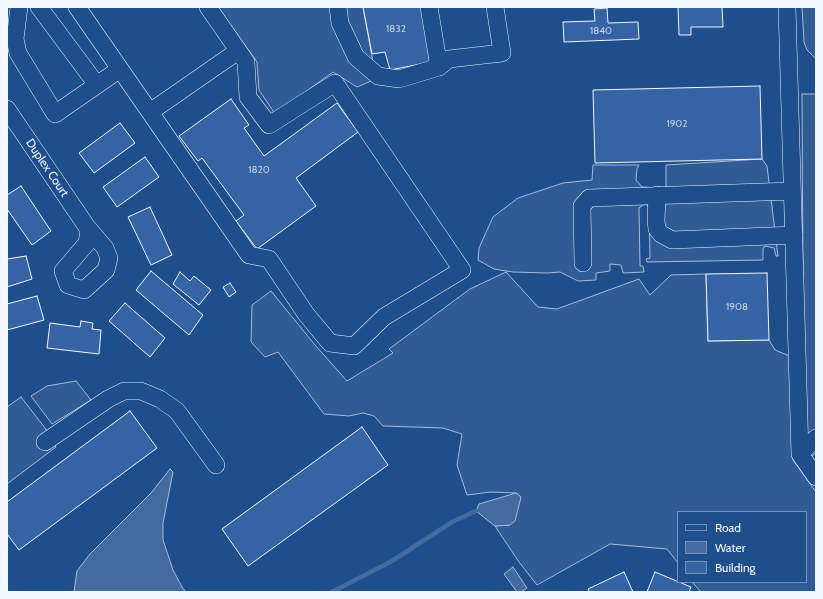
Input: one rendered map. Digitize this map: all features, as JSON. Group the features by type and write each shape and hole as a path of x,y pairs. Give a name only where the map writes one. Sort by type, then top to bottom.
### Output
{"street":[{"path":"19,7 15,39 18,54 55,114 120,69"},
{"path":"39,7 97,85"},
{"path":"77,7 249,255 269,259 306,314 330,343 354,346 384,317 462,270 335,83 269,125 248,97 246,62 208,7"},
{"path":"338,7 340,23 356,57 378,76 399,79 439,67 448,59 502,53 495,7"},
{"path":"429,7 439,67"},
{"path":"787,7 800,454 816,477"},
{"path":"150,112 238,51"},
{"name":"Duplex Court","path":"7,109 88,228"},
{"path":"583,263 582,206 589,198 792,191"},
{"path":"657,195 657,229 661,234 672,240 794,235"},
{"path":"45,442 108,399 124,391 141,391 160,399 176,411 216,466"},
{"path":"800,454 816,438"}],"shaded area":[{"path":"218,7 363,7 376,79 357,87 333,72 275,114 259,90 257,62"},
{"path":"802,7 816,7 816,59 807,50 804,42"},
{"path":"802,94 816,94 816,453 804,462"},
{"path":"762,159 767,166 778,256 776,256 774,248 765,246 763,249 763,260 647,262 646,259 650,258 649,208 645,204 639,208 640,266 643,266 644,272 623,273 621,265 610,264 610,271 596,273 596,280 578,281 560,272 513,272 494,269 478,260 479,248 493,217 518,198 563,183 592,180 593,165 639,165 636,180 642,187 666,188 666,165"},
{"path":"506,272 538,307 557,309 639,279 650,295 671,275 706,274 708,341 769,340 775,350 797,359 793,460 816,492 816,592 701,592 693,583 807,583 807,511 677,511 677,562 667,549 610,544 537,585 519,562 495,526 510,525 521,497 516,493 491,492 467,495 457,465 462,434 443,428 383,426 374,416 363,413 349,416 324,414 278,352 265,357 251,342 252,305 271,291 315,345 347,381 393,353 389,349 470,289"},
{"path":"76,381 91,400 52,424 31,396 47,386"},
{"path":"21,397 45,428 56,447 7,484 7,407"}],"water":[{"path":"170,469 173,472 163,523 163,540 173,570 186,592 74,592 77,571 90,554 151,493"},
{"path":"516,493 521,497 515,521 510,525 495,526 476,511 479,504"},
{"path":"513,567 527,588 521,592 517,592 504,574"}],"building":[{"path":"363,7 421,7 431,62 390,70 385,52 372,54"},
{"path":"678,7 722,7 723,27 691,27 691,35 679,35"},
{"path":"607,8 608,23 638,22 639,39 564,42 563,22 595,21 594,9"},
{"path":"760,86 762,159 595,163 593,90"},
{"path":"231,99 249,125 244,128 264,156 337,103 358,132 296,178 316,206 257,249 236,221 244,215 202,158 198,161 179,136"},
{"path":"120,123 135,143 94,173 79,153"},
{"path":"145,157 159,177 117,207 103,187"},
{"path":"21,186 51,231 32,245 7,209 7,195"},
{"path":"150,207 172,255 151,265 128,217"},
{"path":"26,256 32,279 7,287 7,259"},
{"path":"151,271 203,315 189,335 136,290"},
{"path":"180,272 190,281 194,276 211,290 199,305 173,284"},
{"path":"767,273 769,340 708,341 706,274"},
{"path":"230,283 236,292 229,297 223,287"},
{"path":"37,296 44,320 7,330 7,304"},
{"path":"125,303 165,338 150,357 109,321"},
{"path":"81,321 93,323 92,329 101,330 99,354 47,348 50,323 80,327"},
{"path":"130,411 157,448 19,550 7,534 7,502"},
{"path":"362,427 388,465 248,566 222,529"},
{"path":"624,572 633,592 590,592 588,589"},
{"path":"655,572 677,581 677,583 681,583 691,587 689,592 647,592"}],"waterway":[{"path":"332,592 392,561 452,522 476,511"}]}
